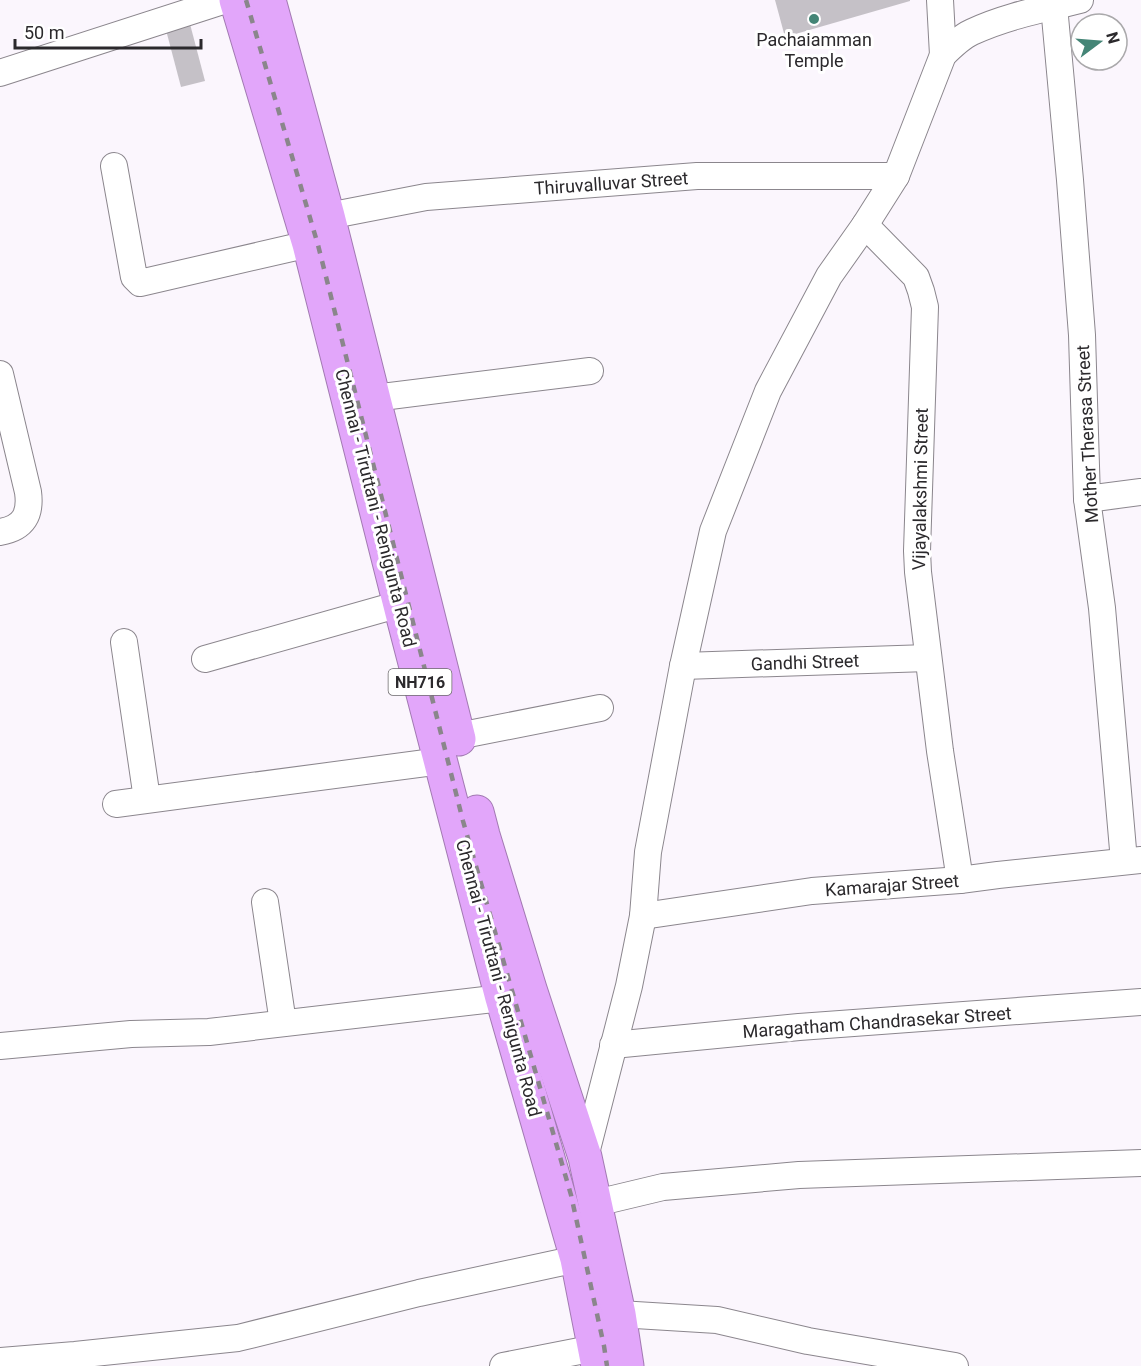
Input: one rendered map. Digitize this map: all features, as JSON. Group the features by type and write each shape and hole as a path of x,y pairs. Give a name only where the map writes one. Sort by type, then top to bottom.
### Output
{"highway":[{"name":"Chennai - Tiruttani - Renigunta Road","path":"236,0 309,244 333,288 374,398 502,998 577,1259 627,1366"},
{"name":"Chennai - Tiruttani - Renigunta Road","path":"268,0 328,216 333,288 400,604 449,748 483,834 530,989 585,1157 596,1203 604,1314 597,1357"}],"street":[{"path":"0,73 226,0"},
{"path":"585,1157 629,986 643,916 648,852 683,666 713,531 768,391 829,276 897,176 943,55 940,0"},
{"path":"943,55 971,32 1080,0"},
{"name":"Mother Therasa Street","path":"1054,6 1082,335 1087,499 1132,860"},
{"path":"114,166 134,277 140,283 309,244"},
{"name":"Thiruvalluvar Street","path":"328,216 426,197 697,176 897,176"},
{"name":"Vijayalakshmi Street","path":"865,225 916,277 925,307 918,572 940,751 960,880"},
{"path":"374,398 590,370"},
{"path":"0,374 30,506 23,522 8,531 0,532"},
{"path":"1087,499 1141,492"},
{"path":"205,659 400,604"},
{"path":"124,642 147,799"},
{"name":"Gandhi Street","path":"683,666 928,658"},
{"path":"116,804 449,748 600,708"},
{"name":"Kamarajar Street","path":"643,916 812,891 960,880 1132,860"},
{"path":"265,902 283,1023"},
{"path":"0,1046 131,1034 209,1032 502,998"},
{"name":"Maragatham Chandrasekar Street","path":"613,1045 799,1027 1141,1002"},
{"path":"596,1203 663,1186 799,1175 1141,1163"},
{"path":"0,1361 238,1338 419,1293 577,1259"},
{"path":"604,1314 717,1320 808,1341 955,1366"},
{"path":"503,1366 597,1357"}],"building":[{"name":"Pachaiamman Temple","path":"775,0 910,0 910,1 785,37"},
{"path":"190,24 205,81 181,87 166,30"}],"railway":[{"path":"246,0 318,245 463,821 571,1195 607,1366"}],"place":[{"name":"Pachaiamman Temple","path":"814,19"}]}
